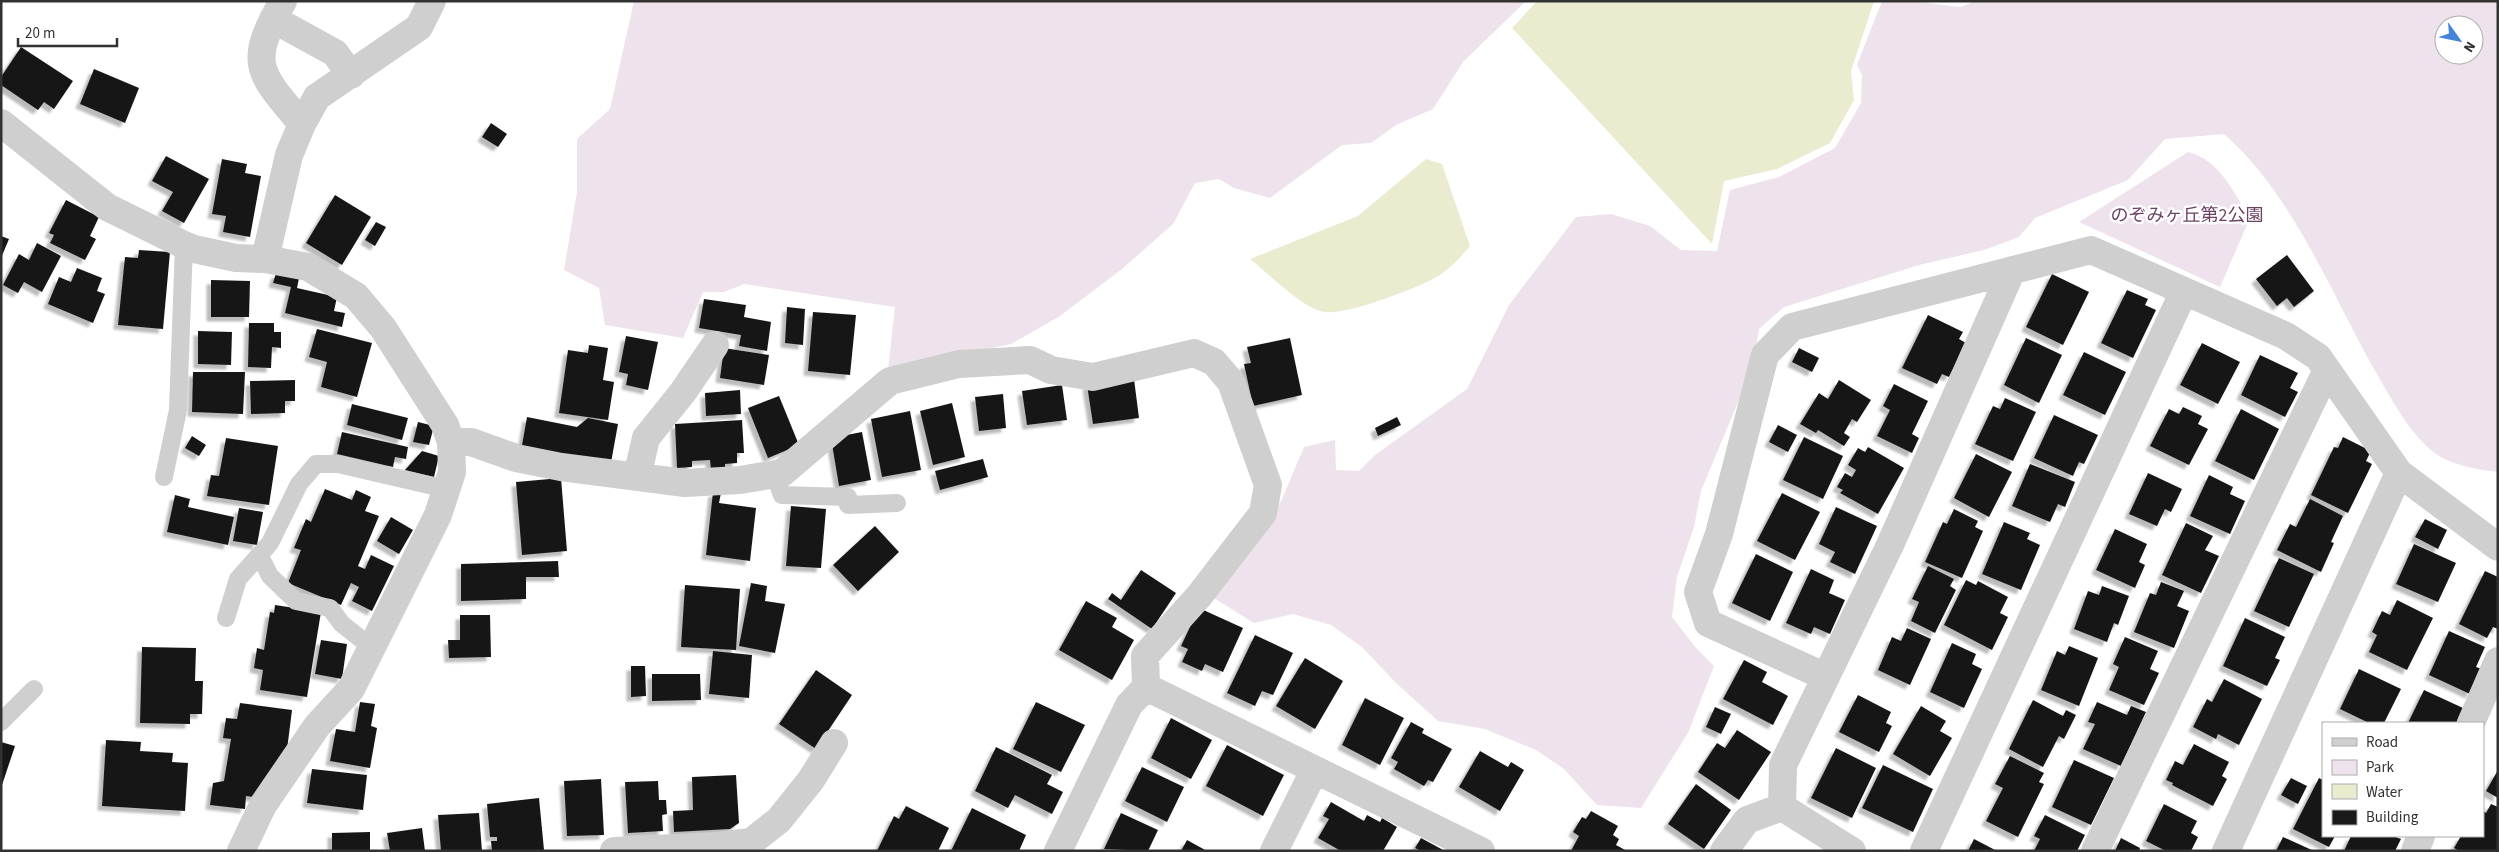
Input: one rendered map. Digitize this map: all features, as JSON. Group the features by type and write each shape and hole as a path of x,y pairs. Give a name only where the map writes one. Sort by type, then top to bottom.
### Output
{"street":[{"path":"265,259 289,155 302,124 317,97 419,27 432,1"},
{"path":"302,124 276,94 262,70 260,50 278,10 335,53 351,75"},
{"path":"1,123 107,207 184,245 236,258 265,259 308,267 356,296 382,328 446,425 451,442 452,472 438,516 350,689 317,726 263,805 241,851"},
{"path":"1826,678 1708,622 1698,592 1719,534 1765,355 1792,327 2091,250 2286,336 2318,357 2399,473 2498,547"},
{"path":"1782,807 1783,764 1890,545 2012,270"},
{"path":"1924,851 2184,291"},
{"path":"637,477 646,438 684,392 716,345"},
{"path":"451,442 471,442 516,458 561,467 637,477 685,483 740,480 782,473 890,381 959,364 1030,360 1051,370 1093,377 1194,353 1214,362 1231,382 1268,485 1263,513 1199,596 1145,656 1146,687 1129,705 1058,851"},
{"path":"2095,851 2327,370"},
{"path":"2226,851 2399,473"},
{"path":"2471,722 2498,662"},
{"path":"1146,687 1314,771 1481,851"},
{"path":"614,851 652,847 716,846 751,842 779,820 811,780 834,744"},
{"path":"1274,851 1314,771"},
{"path":"1724,851 1747,820 1782,807"},
{"path":"1782,807 1852,851"},
{"path":"2415,851 2421,837"}],"lane":[{"path":"164,477 178,410 184,245"},
{"path":"226,618 238,579 260,556 270,542 299,484 316,464 338,464 446,488"},
{"path":"774,474 782,495 848,497 848,505 896,503"},
{"path":"260,556 270,576 296,601 330,608 342,624 371,647"},
{"path":"1,722 34,689"}],"green space":[{"path":"634,1 1526,1 1463,62 1433,109 1396,125 1371,143 1342,145 1270,198 1234,188 1219,179 1195,183 1173,224 1122,269 1060,316 1011,344 888,370 895,307 744,284 724,292 703,292 683,338 605,325 599,288 564,270 577,192 577,139 610,109"},
{"path":"1882,1 1911,1 1960,7 1976,1 2498,1 2498,472 2466,466 2442,458 2426,446 2417,436 2394,404 2290,214 2248,158 2224,134 2165,139 2128,180 2035,218 2019,237 1984,250 1919,265 1784,307 1759,329 1753,366 1701,491 1694,527 1677,577 1672,617 1696,648 1714,666 1688,733 1641,808 1597,805 1564,769 1536,750 1485,729 1438,721 1396,683 1362,647 1331,625 1293,614 1254,623 1214,598 1256,544 1282,499 1304,447 1335,440 1336,470 1359,471 1375,455 1467,389 1509,305 1576,217 1611,214 1650,226 1681,250 1717,251 1730,190 1779,177 1835,148 1861,103 1862,75 1857,65"},
{"name":"のぞみヶ丘第2公園","path":"2188,152 2209,162 2225,178 2250,218 2220,287 2079,222"}],"water":[{"path":"1537,1 1874,1 1851,71 1854,100 1830,143 1777,169 1724,181 1712,244 1512,28"},
{"path":"1426,159 1442,164 1470,246 1453,264 1433,279 1363,306 1335,312 1324,312 1296,298 1250,259 1358,216"}],"building":[{"path":"21,47 73,81 54,109 44,102 38,110 1,85 1,77"},
{"path":"94,69 139,88 125,123 80,104"},
{"path":"491,123 507,134 498,147 482,137"},
{"path":"166,156 209,179 184,223 162,211 173,192 152,181"},
{"path":"222,159 247,164 245,173 261,176 250,237 223,232 226,216 212,214"},
{"path":"335,195 371,217 342,265 306,243"},
{"path":"66,200 99,217 90,236 96,239 85,260 50,243 54,235 49,233"},
{"path":"376,222 386,227 375,246 365,240"},
{"path":"1,236 9,239 1,258"},
{"path":"37,243 61,256 42,292 24,282 18,293 3,285 19,254 29,260"},
{"path":"139,250 170,252 163,329 118,325 125,257 138,258"},
{"path":"2287,255 2314,291 2294,307 2287,298 2277,306 2256,279"},
{"path":"77,268 102,278 97,291 105,294 93,323 48,304 59,277 71,282"},
{"path":"276,273 299,278 297,288 337,297 334,311 345,313 342,327 285,313 291,287 273,283"},
{"path":"2052,274 2089,292 2063,345 2026,327"},
{"path":"211,280 250,281 249,317 211,317"},
{"path":"2127,290 2148,299 2145,305 2156,310 2133,358 2101,343"},
{"path":"704,299 746,305 744,317 771,322 767,351 739,346 741,335 699,328"},
{"path":"787,307 805,309 803,345 785,343"},
{"path":"813,312 856,315 850,375 808,371"},
{"path":"1928,315 1963,332 1959,339 1966,343 1949,377 1942,374 1937,384 1902,368"},
{"path":"249,323 274,323 274,332 281,332 281,348 272,347 271,368 248,367"},
{"path":"317,329 372,343 357,397 321,387 327,362 309,357"},
{"path":"198,331 232,332 231,365 198,364"},
{"path":"626,336 658,342 648,390 626,385 628,374 619,372"},
{"path":"1290,338 1302,395 1253,406 1244,364 1251,363 1247,347"},
{"path":"2026,338 2062,355 2039,403 2004,385"},
{"path":"2202,343 2240,362 2218,404 2180,385"},
{"path":"589,345 608,348 603,380 614,382 608,420 559,413 568,350 588,353"},
{"path":"724,348 769,355 764,385 720,378"},
{"path":"1799,348 1819,358 1812,372 1792,362"},
{"path":"2084,352 2126,372 2105,415 2063,395"},
{"path":"2260,355 2298,373 2290,388 2298,392 2285,417 2241,395"},
{"path":"193,372 245,372 243,414 192,412"},
{"path":"1134,379 1139,418 1093,424 1087,385"},
{"path":"295,380 295,401 285,401 285,413 251,414 250,381"},
{"path":"1839,380 1871,400 1857,422 1852,419 1844,433 1850,437 1844,446 1818,430 1816,433 1800,424 1819,393 1828,399"},
{"path":"1894,384 1928,401 1912,434 1919,438 1912,453 1877,436 1890,410 1883,406"},
{"path":"1062,385 1067,420 1027,425 1022,391"},
{"path":"740,390 741,414 706,416 705,393"},
{"path":"1003,394 1006,428 979,431 975,397"},
{"path":"779,396 799,445 768,458 748,408"},
{"path":"2005,398 2036,412 2013,461 1975,444 1993,406 2000,409"},
{"path":"952,403 965,457 933,465 920,411"},
{"path":"352,404 408,418 402,440 347,425"},
{"path":"2183,407 2202,416 2198,424 2208,429 2189,465 2150,446 2169,409 2179,414"},
{"path":"2241,409 2279,429 2254,480 2215,461"},
{"path":"910,411 921,470 882,477 871,419"},
{"path":"2054,415 2098,435 2084,464 2079,462 2073,476 2034,458"},
{"path":"527,417 577,427 588,418 618,424 610,468 521,451"},
{"path":"1397,417 1401,425 1378,436 1375,428"},
{"path":"742,420 744,453 737,453 737,463 725,464 725,469 711,470 710,460 692,461 692,467 677,468 675,424"},
{"path":"418,422 434,426 429,445 413,442"},
{"path":"1778,425 1797,435 1788,452 1769,442"},
{"path":"342,432 408,447 406,459 395,457 393,467 337,454"},
{"path":"862,432 871,480 839,486 831,438"},
{"path":"192,436 206,445 199,456 185,448"},
{"path":"1804,437 1843,456 1823,499 1783,480"},
{"path":"2343,437 2371,451 2366,461 2372,464 2348,513 2311,495 2334,447 2338,448"},
{"path":"226,438 278,446 269,505 207,496 211,475 219,476"},
{"path":"1868,447 1904,468 1878,514 1840,493 1843,490 1837,487 1845,473 1852,477 1856,470 1848,465 1858,448 1865,452"},
{"path":"422,451 439,456 434,477 405,470"},
{"path":"1976,454 2012,472 1989,517 1954,498"},
{"path":"983,459 988,477 940,490 935,471"},
{"path":"2030,464 2075,482 2065,507 2058,504 2050,522 2012,506"},
{"path":"2148,473 2182,489 2171,512 2165,509 2157,526 2129,514"},
{"path":"2209,475 2233,487 2230,494 2245,501 2230,534 2190,516"},
{"path":"561,478 567,551 522,555 516,482"},
{"path":"325,489 352,500 356,490 371,497 365,511 379,516 358,566 365,569 371,555 394,566 372,611 352,601 359,587 351,583 341,605 288,583 301,550 294,548 306,519 311,522"},
{"path":"713,492 721,493 719,503 756,508 750,561 706,555"},
{"path":"1782,493 1820,512 1795,560 1757,541"},
{"path":"175,495 190,499 188,507 234,517 228,545 167,532"},
{"path":"2310,499 2343,516 2331,542 2334,543 2321,572 2277,550 2290,524 2296,527"},
{"path":"791,506 826,509 821,568 786,566"},
{"path":"1836,507 1877,526 1855,574 1830,562 1835,552 1819,544"},
{"path":"239,508 263,512 257,545 233,541"},
{"path":"1954,509 1978,521 1975,527 1983,531 1962,578 1925,562 1943,522 1947,524"},
{"path":"391,517 413,530 399,554 377,541"},
{"path":"2425,519 2447,530 2438,549 2415,537"},
{"path":"2004,522 2030,533 2027,539 2040,545 2021,590 1982,574"},
{"path":"2186,523 2213,536 2205,550 2219,556 2201,593 2162,575"},
{"path":"875,526 899,552 858,591 833,565"},
{"path":"2115,529 2147,544 2139,562 2145,565 2135,588 2096,570"},
{"path":"2414,544 2456,563 2438,602 2396,584"},
{"path":"1756,554 1793,572 1770,621 1732,603"},
{"path":"2279,558 2314,574 2289,627 2254,611"},
{"path":"558,561 559,577 526,577 526,599 461,601 461,564"},
{"path":"1928,566 1954,579 1950,586 1956,590 1935,633 1911,621 1919,602 1912,599"},
{"path":"1811,569 1834,580 1829,593 1845,600 1830,634 1814,627 1811,634 1786,623"},
{"path":"1141,570 1176,593 1152,629 1108,599 1112,593 1121,600"},
{"path":"2485,571 2498,577 2498,629 2493,627 2487,638 2459,624"},
{"path":"1966,580 1976,585 1978,581 2008,597 2000,613 2008,617 1992,650 1944,625"},
{"path":"2161,582 2184,591 2177,606 2189,611 2174,648 2134,632 2150,593 2156,595"},
{"path":"751,583 767,586 765,601 785,604 775,653 739,646"},
{"path":"685,585 740,589 736,650 681,647"},
{"path":"2102,586 2129,596 2118,625 2114,623 2107,642 2074,629 2088,591 2099,595"},
{"path":"2397,600 2433,618 2407,670 2369,652 2377,635 2372,632 2382,611 2390,615"},
{"path":"1086,601 1117,618 1112,627 1134,640 1112,680 1059,650"},
{"path":"275,605 321,612 307,697 260,690 263,670 254,668 257,648 264,650 270,612 274,613"},
{"path":"1199,608 1243,628 1223,672 1205,664 1202,671 1182,662 1188,649 1181,646"},
{"path":"460,615 490,615 491,657 449,658 448,640 460,640"},
{"path":"2245,618 2285,637 2275,658 2280,660 2267,686 2223,666"},
{"path":"1907,628 1931,639 1910,685 1878,670 1892,637 1901,641"},
{"path":"2449,631 2485,647 2476,667 2482,669 2470,694 2429,675"},
{"path":"1255,635 1293,653 1273,695 1262,691 1255,706 1227,693"},
{"path":"2125,637 2158,651 2150,669 2159,673 2144,705 2109,690 2119,667 2113,664"},
{"path":"321,640 347,644 342,679 315,674"},
{"path":"1952,643 1976,654 1972,664 1982,669 1964,708 1930,692"},
{"path":"2069,646 2098,658 2079,706 2041,690 2057,651 2065,655"},
{"path":"142,647 196,648 195,681 203,681 202,714 190,714 190,724 140,723"},
{"path":"713,651 752,655 749,698 709,694"},
{"path":"1305,658 1343,681 1315,729 1276,706"},
{"path":"1744,660 1767,672 1762,682 1788,696 1773,725 1723,699"},
{"path":"631,666 645,666 646,696 631,697"},
{"path":"2359,669 2401,689 2384,722 2367,722 2340,709"},
{"path":"816,670 852,695 816,749 779,724"},
{"path":"652,674 700,674 701,700 652,701"},
{"path":"2224,679 2262,699 2239,745 2218,734 2216,739 2193,727 2207,699 2212,702"},
{"path":"2424,690 2463,708 2456,722 2408,722"},
{"path":"1858,695 1891,712 1886,723 1892,726 1879,752 1839,732"},
{"path":"1365,698 1404,718 1380,765 1342,745"},
{"path":"2033,700 2063,716 2066,710 2076,715 2064,739 2059,736 2043,767 2009,749"},
{"path":"360,702 375,704 371,726 377,728 370,768 330,761 336,729 355,732"},
{"path":"1036,702 1085,725 1061,772 1013,749"},
{"path":"2097,702 2127,715 2131,706 2146,712 2121,766 2083,749 2095,724 2088,722"},
{"path":"240,703 292,710 287,750 261,798 246,796 245,809 210,805 213,783 224,781 231,739 223,738 226,718 237,719"},
{"path":"1921,706 1946,721 1940,731 1952,738 1930,776 1893,754"},
{"path":"1715,707 1731,714 1721,734 1706,727"},
{"path":"1171,718 1212,740 1191,779 1151,758"},
{"path":"1411,722 1424,729 1422,733 1452,749 1433,782 1428,780 1424,786 1394,769 1398,762 1391,758"},
{"path":"1737,730 1771,752 1739,800 1698,772 1717,743 1725,748"},
{"path":"106,740 141,742 140,751 173,753 172,762 188,763 185,811 102,806"},
{"path":"1,742 15,746 2,785 1,785"},
{"path":"2194,744 2229,762 2222,776 2227,779 2213,806 2166,780 2175,761 2183,765"},
{"path":"1227,745 1284,775 1263,816 1206,786"},
{"path":"996,747 1052,775 1047,784 1063,792 1052,814 1015,795 1008,808 975,791"},
{"path":"1836,748 1876,768 1852,818 1811,798"},
{"path":"1480,751 1508,767 1511,762 1524,770 1500,811 1459,787"},
{"path":"2010,756 2044,773 2039,782 2044,784 2018,837 1986,821 2003,788 1995,784"},
{"path":"2074,760 2114,778 2091,825 2052,807"},
{"path":"1883,765 1933,789 1913,832 1862,808"},
{"path":"1142,767 1184,787 1167,822 1125,801"},
{"path":"312,769 367,775 363,810 307,803"},
{"path":"2498,770 2498,798 2486,791"},
{"path":"736,775 739,823 730,829 674,832 673,811 693,810 692,777"},
{"path":"2291,778 2307,786 2298,804 2281,795"},
{"path":"2319,778 2322,780 2322,837 2334,837 2329,847 2293,829"},
{"path":"601,779 604,835 567,836 564,781"},
{"path":"658,781 659,800 666,800 667,814 662,815 663,831 628,833 625,782"},
{"path":"1696,784 1731,810 1704,849 1668,824"},
{"path":"539,798 544,850 492,851 491,841 497,841 497,837 490,837 487,804"},
{"path":"1331,802 1364,821 1367,815 1380,822 1382,818 1397,827 1383,851 1341,851 1318,838 1329,819 1323,816"},
{"path":"2164,804 2197,821 2191,833 2198,837 2191,851 2166,851 2146,841"},
{"path":"2491,804 2498,807 2498,851 2459,851 2454,848 2460,837 2484,837 2484,812 2486,813"},
{"path":"906,806 949,828 938,851 877,851 894,816 899,819"},
{"path":"972,808 1026,835 1019,851 951,851"},
{"path":"1591,811 1618,826 1613,835 1619,839 1616,845 1627,851 1571,851 1579,836 1573,832 1582,817 1586,819"},
{"path":"479,813 482,851 441,851 438,815"},
{"path":"1121,813 1158,830 1148,851 1104,849"},
{"path":"2045,815 2085,835 2077,851 2034,851 2040,839 2034,836"},
{"path":"422,828 425,851 390,851 387,833"},
{"path":"370,832 370,851 332,851 332,833"},
{"path":"2283,837 2314,851 2276,851"},
{"path":"2351,837 2396,837 2401,839 2395,851 2344,851"},
{"path":"1421,838 1445,851 1421,851 1415,848"},
{"path":"2121,838 2140,848 2139,851 2115,851"},
{"path":"1974,839 1997,851 1968,851"},
{"path":"1187,840 1207,851 1181,851"}]}
